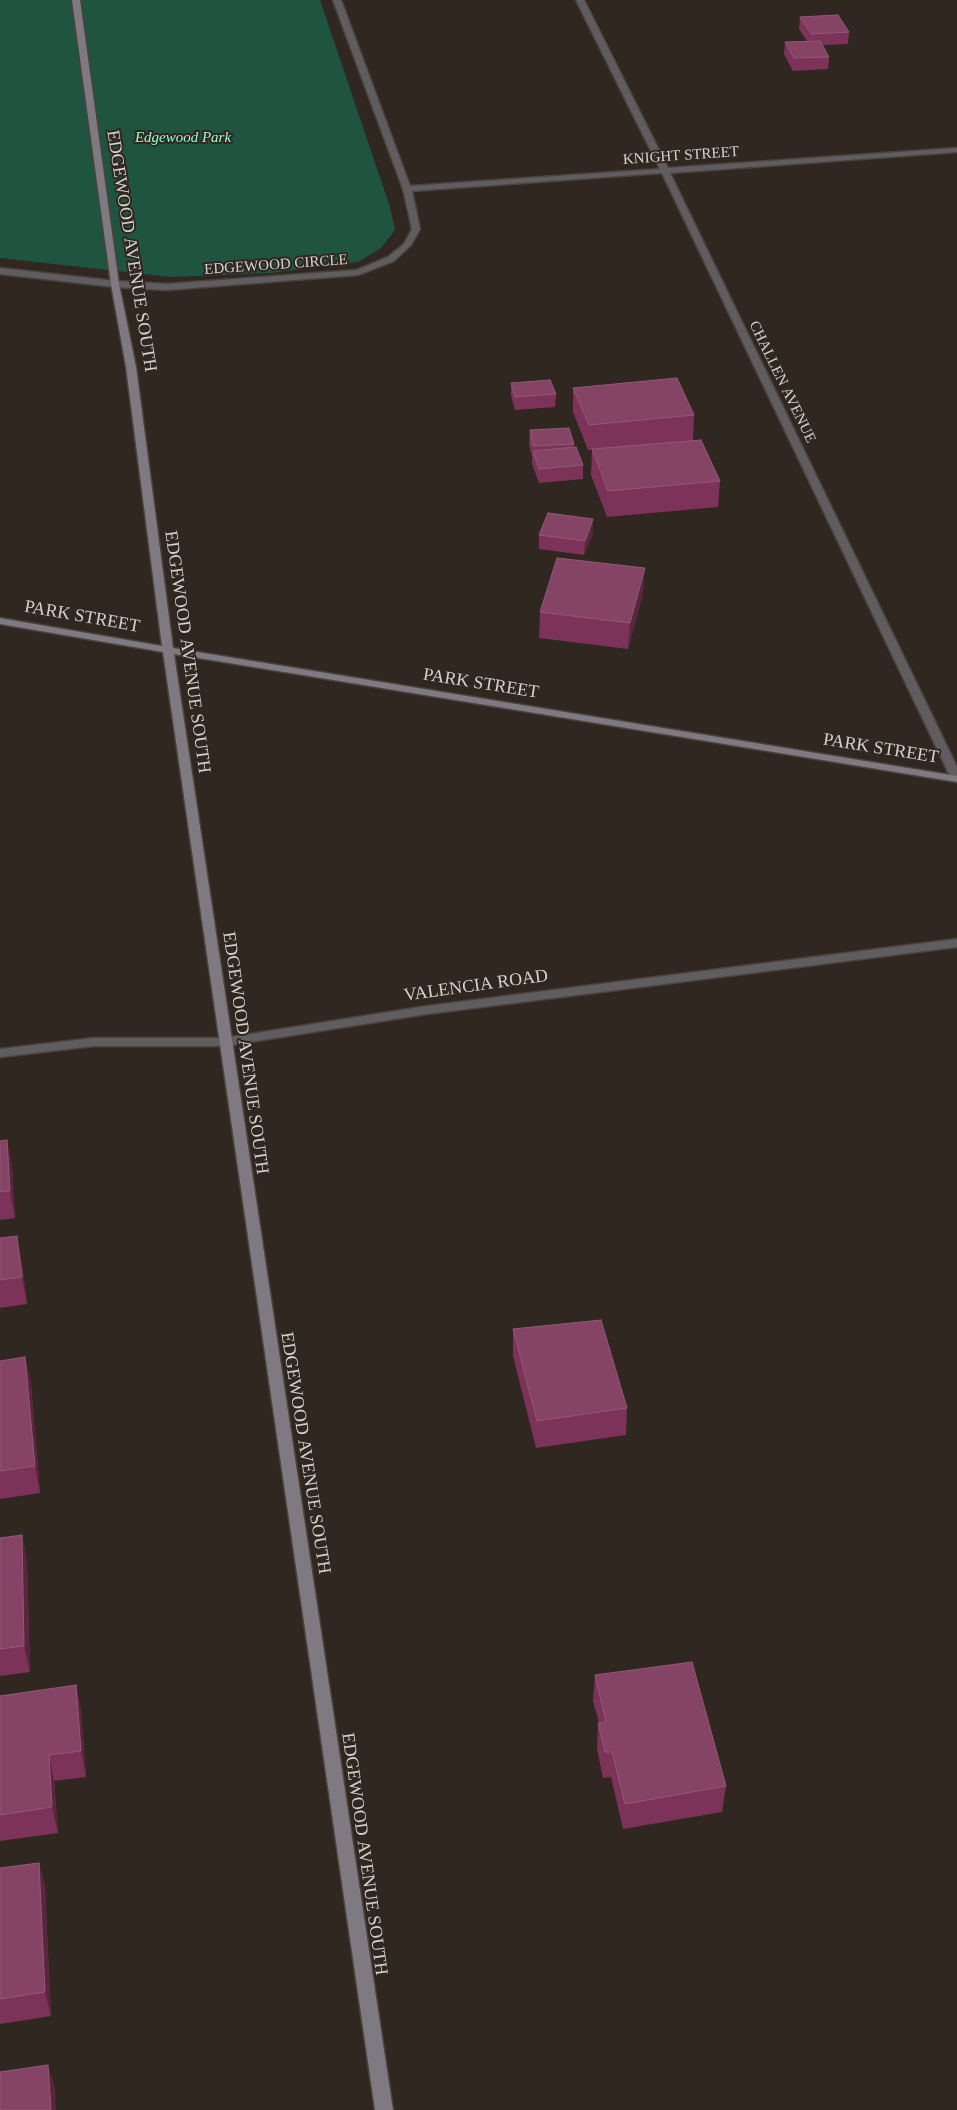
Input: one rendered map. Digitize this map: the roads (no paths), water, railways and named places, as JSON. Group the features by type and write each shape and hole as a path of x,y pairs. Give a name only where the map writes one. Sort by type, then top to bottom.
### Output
{"main road":[{"name":"EDGEWOOD AVENUE SOUTH","path":"76,0 115,284 131,367 168,650 225,1042 384,2110"},
{"name":"PARK STREET","path":"0,621 957,778"}],"street":[{"name":"EDGEWOOD CIRCLE","path":"0,271 115,284 166,287 358,272 391,259 407,245 416,229 407,189 337,0"},
{"name":"CHALLEN AVENUE","path":"580,0 665,171 957,778"},
{"name":"KNIGHT STREET","path":"407,189 957,150"},
{"name":"VALENCIA ROAD","path":"0,1053 94,1042 225,1042 427,1010 957,942"}],"park label":[{"name":"Edgewood Park","path":"183,138"}]}
